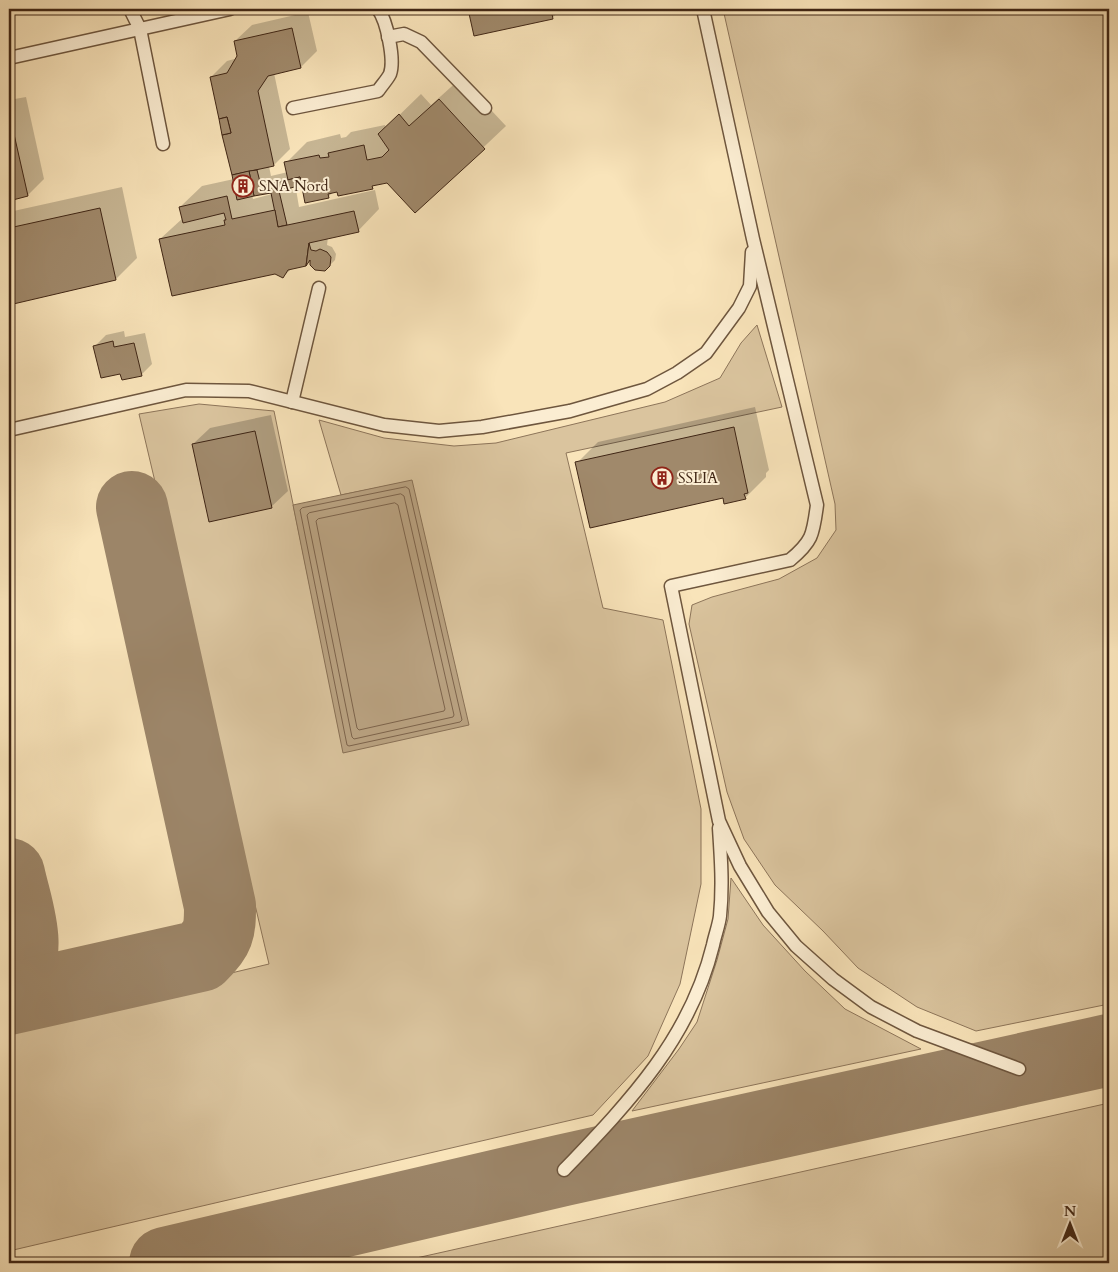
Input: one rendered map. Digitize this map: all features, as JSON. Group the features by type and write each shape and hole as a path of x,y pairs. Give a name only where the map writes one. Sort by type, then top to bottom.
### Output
{"lane":[{"path":"130,9 140,29 163,144"},
{"path":"9,58 230,9"},
{"path":"293,108 378,90 390,75 392,60 388,36 378,9"},
{"path":"564,1170 633,1095 670,1045 691,1005 708,965 720,917 722,870 719,821 671,586 790,560 805,548 814,530 817,505 753,239 703,9"},
{"path":"388,36 404,34 421,42 485,108"},
{"path":"9,430 186,390 249,391 384,425 439,431 482,427 570,411 647,389 677,373 706,353 739,308 750,286 753,239"},
{"path":"292,402 319,288"},
{"path":"719,821 740,866 768,912 796,946 833,979 871,1007 917,1031 1019,1069"}],"shaded area":[{"path":"723,9 1109,9 1109,1004 976,1031 917,1007 858,968 775,885 744,839 727,792 689,624 692,605 712,597 779,579 817,558 836,530 835,504"},
{"path":"757,325 782,407 566,453 603,608 663,620 701,809 701,884 680,984 648,1056 593,1115 9,1251 9,1026 269,964 139,414 199,404 274,411 344,753 411,481 341,495 319,420 384,438 454,446 496,443 665,402 720,378 741,343"},
{"path":"731,878 763,925 805,971 845,1009 921,1049 632,1111 697,1022 728,919"},
{"path":"1109,1103 1109,1263 394,1263"}],"water":[{"path":"412,480 469,725 343,753 293,505"}],"building":[{"path":"468,9 551,9 553,19 474,36"},
{"path":"292,28 301,68 268,76 258,91 274,166 232,175 222,135 231,133 227,117 219,119 210,77 227,73 237,56 234,41"},
{"path":"439,99 485,149 415,213 387,183 372,186 373,189 338,196 337,192 328,194 329,198 305,203 300,177 288,180 284,162 319,155 320,158 329,157 328,153 364,145 367,160 382,157 389,150 378,134 399,114 409,126"},
{"path":"9,112 28,196 9,201"},
{"path":"227,117 231,133 222,135 219,119"},
{"path":"257,170 261,186 300,177 302,185 279,191 287,225 278,227 271,193 254,196 249,171"},
{"name":"SNA Nord","path":"249,171 254,196 237,200 232,175"},
{"path":"227,196 232,219 275,210 278,227 354,211 359,232 309,243 306,266 288,270 283,278 275,274 172,296 159,239 225,225 224,213 183,223 179,207"},
{"path":"100,208 116,280 9,305 9,228"},
{"path":"309,243 311,250 316,251 320,249 327,252 331,257 330,266 325,271 315,270 310,265 310,260 306,266"},
{"path":"113,341 114,347 134,343 142,376 122,380 120,374 101,378 93,346"},
{"name":"SSLIA","path":"734,427 748,493 744,494 746,499 724,504 723,498 590,528 575,462"},
{"path":"255,431 272,508 209,522 192,444"}],"taxiway":[{"path":"9,999 200,956 215,939 219,928 220,906 132,507"},
{"path":"9,874 22,931 23,945 17,972 9,985"},
{"path":"165,1263 564,1170 1109,1050"}],"place":[{"name":"SNA Nord","path":"243,186"},
{"name":"SSLIA","path":"662,478"}]}
